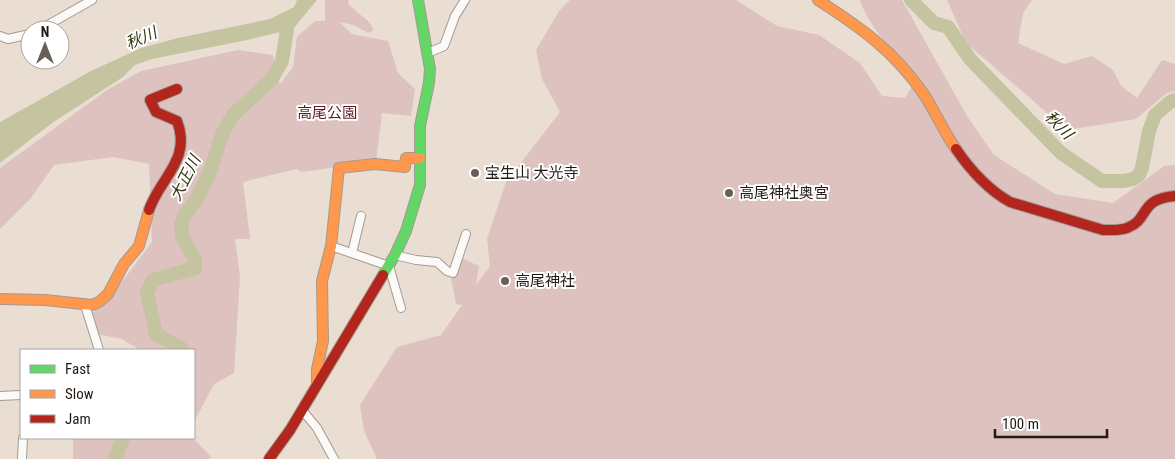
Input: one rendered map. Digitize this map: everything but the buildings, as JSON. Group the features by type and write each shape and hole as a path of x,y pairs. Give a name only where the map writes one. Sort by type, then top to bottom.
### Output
{"street":[{"path":"57,20 92,0"},
{"path":"269,459 302,410 395,255 405,234 416,202 420,182 421,120 430,74 418,0"},
{"path":"428,53 444,46 455,16 464,0"},
{"path":"818,0 867,32 893,56 925,97 943,130 971,170 1001,198 1084,224 1116,231 1126,230 1135,224 1147,205 1153,200 1160,197 1175,196"},
{"path":"0,36 8,40 20,37"},
{"path":"0,299 45,300 84,305 100,303 106,298 124,264 138,248 142,240 147,213 153,199 175,166 180,154 182,131 177,121 156,112 150,100 177,89"},
{"path":"317,385 317,369 323,341 322,281 331,246 338,168 375,164 405,167 406,158 420,158"},
{"path":"352,253 361,216"},
{"path":"395,255 437,262 447,271 453,273 466,234"},
{"path":"331,246 388,266"},
{"path":"388,266 402,308"},
{"path":"84,305 99,349"},
{"path":"0,396 20,395"},
{"path":"302,410 317,428 334,459"},
{"path":"22,459 23,439"}],"green space":[{"name":"高尾公園","path":"325,0 348,0 349,5 369,22 374,30 368,33 354,25 339,22 352,34 388,41 398,73 415,89 411,116 382,113 376,162 301,172 297,169 243,182 250,239 235,239 240,277 234,373 214,384 195,420 195,349 138,349 122,339 97,334 90,315 109,299 152,242 149,164 113,157 54,165 31,198 0,229 0,168 107,90 141,71 238,50 273,55 280,84 293,67 297,37 315,21 325,21"},
{"path":"570,0 736,0 777,26 819,35 860,63 882,96 905,98 917,78 876,30 860,0 902,0 967,116 994,155 1055,194 1113,203 1164,166 1175,165 1175,459 377,459 364,431 360,405 397,347 441,335 462,305 456,304 451,278 457,256 479,266 476,285 490,266 487,239 506,182 560,112 542,79 536,50 559,11"},
{"path":"947,0 1032,0 1023,13 1018,43 1064,64 1092,56 1113,70 1121,86 1137,98 1162,60 1175,64 1175,91 1167,93 1136,119 1067,130 966,43"},
{"path":"73,439 194,439 211,457 208,459 73,459"}],"shaded area":[{"path":"297,0 317,0 293,29 152,59 135,65 123,77 52,123 0,163 0,122 91,71 141,48 178,38 270,19 294,7"}],"waterway":[{"name":"秋川","path":"911,0 934,23 948,27 970,59 1061,153 1102,181 1124,181 1139,175 1149,131 1155,115 1175,100"},
{"name":"大正川","path":"181,349 156,334 147,292 153,280 195,268 195,260 182,236 181,225 184,216 196,200 210,172 223,132 233,115 271,80 282,61 288,23"},
{"name":"大正川","path":"115,459 123,439"}],"traffic: fast":[{"path":"383,275 406,231 420,185 420,126 430,69 418,0"}],"traffic: slow":[{"path":"818,0 862,30 900,64 923,93 956,149"},
{"path":"317,384 317,369 323,341 322,281 331,246 339,168 375,164 405,167 406,158 420,158"},
{"path":"0,299 45,300 92,305 99,302 108,294 124,264 139,246 149,210"}],"traffic: jam":[{"path":"149,210 178,157 181,134 177,121 156,112 150,100 177,89"},
{"path":"956,149 980,179 1010,202 1103,230 1127,228 1139,220 1155,201 1175,196"},
{"path":"269,459 290,430 383,275"}],"place":[{"name":"宝生山 大光寺","path":"475,173"},
{"name":"高尾神社奥宮","path":"729,193"},
{"name":"高尾神社","path":"505,281"}]}
